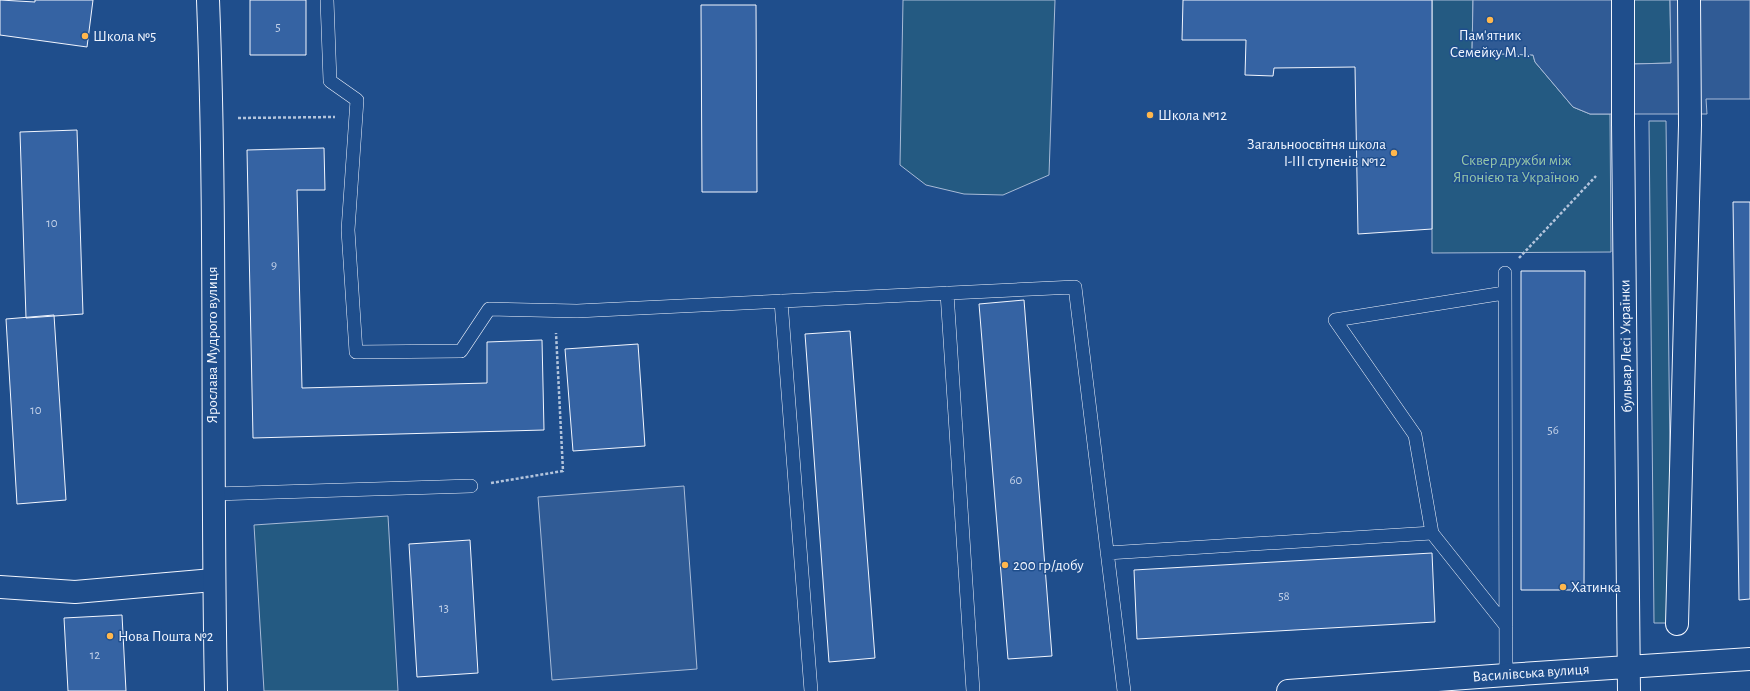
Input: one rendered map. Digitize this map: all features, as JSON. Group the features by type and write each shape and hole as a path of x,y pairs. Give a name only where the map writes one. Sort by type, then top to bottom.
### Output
{"street":[{"name":"Ярослава Мудрого вулиця","path":"208,0 211,118 212,494 216,691"},
{"name":"бульвар Лесі Українки","path":"1624,0 1623,123 1629,691"},
{"path":"1677,624 1690,125 1689,0"},
{"path":"0,588 75,592 213,580"},
{"name":"Василівська вулиця","path":"1288,691 1750,659"}],"lane":[{"path":"327,0 330,81 356,100 348,230 356,352 461,351 489,308 554,311 1075,287 1124,691"},
{"path":"1505,273 1506,675"},
{"path":"1504,292 1335,320 1414,435 1432,533 1506,626"},
{"path":"947,293 973,691"},
{"path":"781,301 811,691"},
{"path":"212,494 471,486"},
{"path":"1107,553 1432,533"}],"path":[{"path":"211,118 356,117"},
{"path":"1505,273 1596,176"},
{"path":"471,486 563,472 554,311"}],"green space":[{"path":"903,0 1055,0 1049,175 1003,195 964,194 926,185 900,165"},
{"name":"Сквер дружби між Японією та Україною","path":"1432,0 1473,0 1472,53 1533,55 1535,62 1573,107 1590,114 1610,114 1611,252 1432,253"},
{"path":"1632,0 1670,0 1671,63 1632,64"},
{"path":"1649,121 1666,121 1672,623 1654,623"},
{"path":"388,516 398,691 264,691 254,525"}],"shaded area":[{"path":"1473,0 1632,0 1633,64 1671,63 1670,0 1750,0 1750,99 1706,99 1707,114 1590,114 1573,107 1535,62 1533,55 1472,53"},
{"path":"684,486 697,669 552,680 538,497"}],"building":[{"path":"0,0 35,2 35,0 93,0 87,47 0,35"},
{"path":"250,0 306,0 306,55 250,55"},
{"name":"Загальноосвітня школа І-ІІІ ступенів №12","path":"1183,0 1432,0 1432,229 1358,234 1355,67 1274,68 1273,76 1245,75 1246,40 1182,40"},
{"path":"701,5 756,5 757,192 702,192"},
{"path":"77,130 83,314 26,318 20,132"},
{"path":"324,148 325,190 297,190 302,388 487,383 487,342 542,340 544,430 253,438 247,150"},
{"path":"1733,202 1750,202 1750,599 1739,600"},
{"path":"1521,271 1585,271 1584,590 1521,590"},
{"path":"1024,300 1052,656 1008,659 979,304"},
{"path":"54,315 66,500 17,504 6,319"},
{"path":"850,331 875,658 829,662 805,334"},
{"path":"638,344 645,446 573,451 565,349"},
{"path":"470,540 478,673 417,677 409,544"},
{"path":"1432,553 1435,622 1137,639 1134,570"},
{"path":"122,615 126,691 68,691 64,618"}],"place":[{"name":"Пам'ятник Семейку М. І.","path":"1490,20"},
{"name":"Школа №5","path":"85,36"},
{"name":"Школа №12","path":"1150,115"},
{"name":"Загальноосвітня школа І-ІІІ ступенів №12","path":"1394,153"},
{"name":"200 гр/добу","path":"1005,565"},
{"name":"Хатинка","path":"1563,587"},
{"name":"Нова Пошта №2","path":"110,636"}]}
